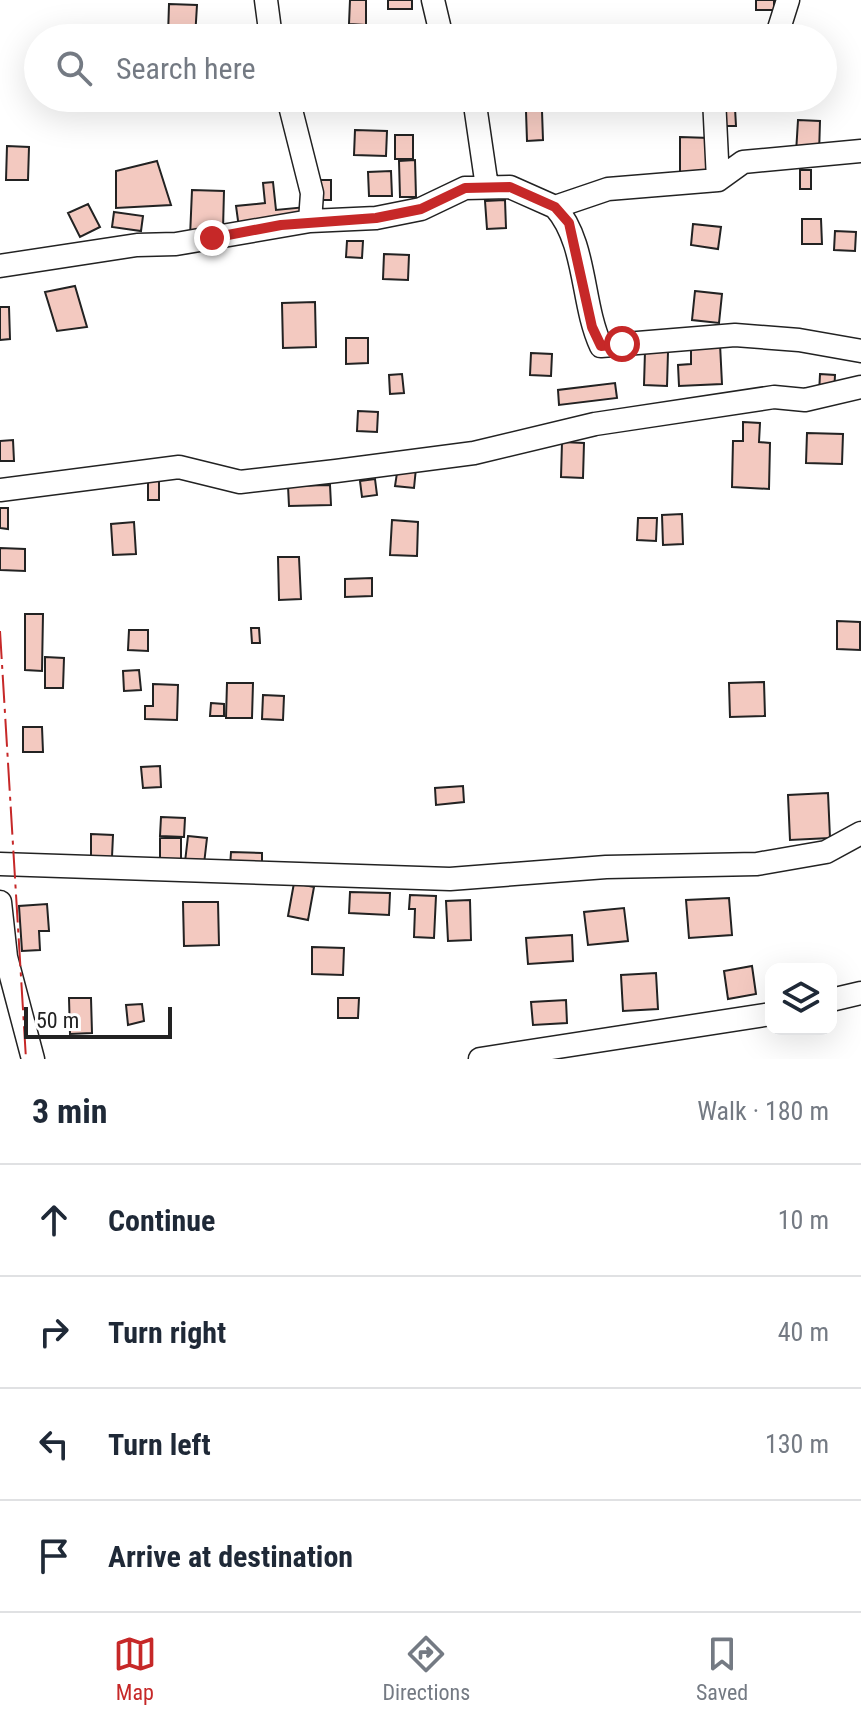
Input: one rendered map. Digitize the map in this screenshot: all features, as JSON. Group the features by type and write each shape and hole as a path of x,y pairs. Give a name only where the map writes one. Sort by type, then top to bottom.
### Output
{"street":[{"path":"266,0 269,24"},
{"path":"433,0 439,24"},
{"path":"780,24 788,0"},
{"path":"292,112 312,193 310,221"},
{"path":"476,112 487,187"},
{"path":"715,112 718,180"},
{"path":"555,207 608,189 718,180 743,162 861,151"},
{"path":"0,266 137,245 176,244 310,221 376,218 421,209 465,188 510,187 555,207 569,223 592,327 601,346 735,335 799,340 861,351"},
{"path":"0,490 179,467 240,482 336,471 474,453 595,424 774,397 805,400 861,387"},
{"path":"0,864 450,879 606,867 757,864 826,852 861,833"},
{"path":"0,902 6,957 33,1059"},
{"path":"837,999 861,993"},
{"path":"480,1059 765,1015"}],"building":[{"path":"350,0 366,0 366,24 349,24"},
{"path":"388,0 412,0 412,9 388,9"},
{"path":"756,0 774,0 774,10 756,10"},
{"path":"169,4 197,5 196,24 168,24"},
{"path":"526,112 542,112 543,140 527,141"},
{"path":"717,112 735,112 736,126 718,126"},
{"path":"798,120 820,121 819,154 796,153"},
{"path":"355,130 387,131 386,156 354,155"},
{"path":"395,135 413,135 413,159 395,159"},
{"path":"680,137 710,138 710,179 680,179"},
{"path":"7,146 29,147 28,180 6,180"},
{"path":"415,160 416,197 400,197 399,161"},
{"path":"157,161 171,205 116,208 116,171"},
{"path":"800,170 811,170 811,189 800,189"},
{"path":"391,171 392,196 369,196 368,172"},
{"path":"315,180 331,180 331,200 315,200"},
{"path":"273,182 276,210 306,207 307,220 239,228 236,206 265,203 263,183"},
{"path":"192,190 224,191 223,229 190,237"},
{"path":"505,200 506,228 487,229 485,201"},
{"path":"88,204 100,227 80,237 68,213"},
{"path":"114,212 143,216 141,231 112,227"},
{"path":"802,219 821,219 822,244 802,244"},
{"path":"693,224 721,227 718,249 691,245"},
{"path":"835,231 856,232 855,251 834,250"},
{"path":"347,241 363,241 362,258 346,257"},
{"path":"384,254 409,255 408,280 383,279"},
{"path":"75,286 87,327 57,331 45,292"},
{"path":"695,291 722,294 719,323 692,320"},
{"path":"315,302 316,347 283,348 282,303"},
{"path":"0,307 9,307 10,339 0,340"},
{"path":"346,338 368,338 368,363 346,364"},
{"path":"720,344 722,384 679,386 678,365 691,364 691,345"},
{"path":"645,351 668,352 667,386 644,385"},
{"path":"531,353 552,354 551,376 530,375"},
{"path":"402,374 404,393 390,394 389,375"},
{"path":"820,374 835,375 834,395 819,394"},
{"path":"615,383 617,398 559,405 558,390"},
{"path":"358,411 378,412 377,432 357,431"},
{"path":"743,422 760,423 759,442 770,443 769,489 732,487 733,441 743,441"},
{"path":"807,433 843,434 842,464 806,463"},
{"path":"13,440 14,461 0,461 0,441"},
{"path":"562,442 584,443 583,478 561,477"},
{"path":"398,466 416,468 414,488 395,486"},
{"path":"148,476 159,476 159,500 148,500"},
{"path":"375,479 377,495 362,497 360,481"},
{"path":"330,485 331,505 289,506 288,486"},
{"path":"0,508 8,508 8,529 0,528"},
{"path":"682,514 683,544 663,545 662,515"},
{"path":"638,518 657,518 656,541 637,540"},
{"path":"392,520 418,522 417,556 390,555"},
{"path":"134,522 136,554 113,555 111,524"},
{"path":"0,548 25,549 25,571 0,570"},
{"path":"278,557 299,557 301,599 279,600"},
{"path":"372,578 372,596 345,597 345,579"},
{"path":"25,614 43,614 42,671 25,670"},
{"path":"837,621 860,622 860,650 837,649"},
{"path":"251,628 259,628 260,643 252,643"},
{"path":"129,630 148,630 148,651 128,650"},
{"path":"45,657 64,658 63,688 45,688"},
{"path":"139,670 141,690 124,691 123,671"},
{"path":"764,682 765,716 730,717 729,683"},
{"path":"227,683 253,683 252,718 226,718"},
{"path":"153,684 178,685 177,720 145,719 145,706 153,706"},
{"path":"263,695 284,696 283,720 262,719"},
{"path":"211,703 224,704 224,716 210,716"},
{"path":"23,727 42,727 43,752 23,752"},
{"path":"160,766 161,787 143,788 141,767"},
{"path":"463,786 464,802 436,805 435,788"},
{"path":"828,793 830,838 790,840 788,795"},
{"path":"161,817 185,818 184,837 160,836"},
{"path":"91,834 113,835 112,857 91,857"},
{"path":"188,836 207,838 204,864 185,862"},
{"path":"160,838 181,838 181,859 160,859"},
{"path":"231,852 262,853 262,868 230,867"},
{"path":"294,883 314,887 308,920 288,916"},
{"path":"350,892 390,893 389,915 349,913"},
{"path":"410,895 436,896 434,938 414,937 415,909 409,909"},
{"path":"729,898 732,935 689,938 686,900"},
{"path":"470,900 471,940 448,941 446,901"},
{"path":"183,902 218,902 219,945 184,946"},
{"path":"47,904 49,931 39,931 40,950 22,951 19,906"},
{"path":"624,908 628,941 588,945 584,912"},
{"path":"572,935 573,961 528,964 526,938"},
{"path":"312,947 344,948 343,975 312,974"},
{"path":"752,966 756,994 728,999 724,971"},
{"path":"656,973 658,1009 623,1011 621,975"},
{"path":"69,998 91,998 92,1033 70,1034"},
{"path":"338,998 359,998 358,1018 338,1018"},
{"path":"566,1000 567,1023 533,1025 531,1002"},
{"path":"142,1004 144,1021 128,1025 126,1005"}],"power":[{"path":"0,631 26,1059"}],"route":[{"path":"212,238 310,221 376,218 421,209 465,188 510,187 555,207 569,223 592,327 601,346 622,344"}]}
